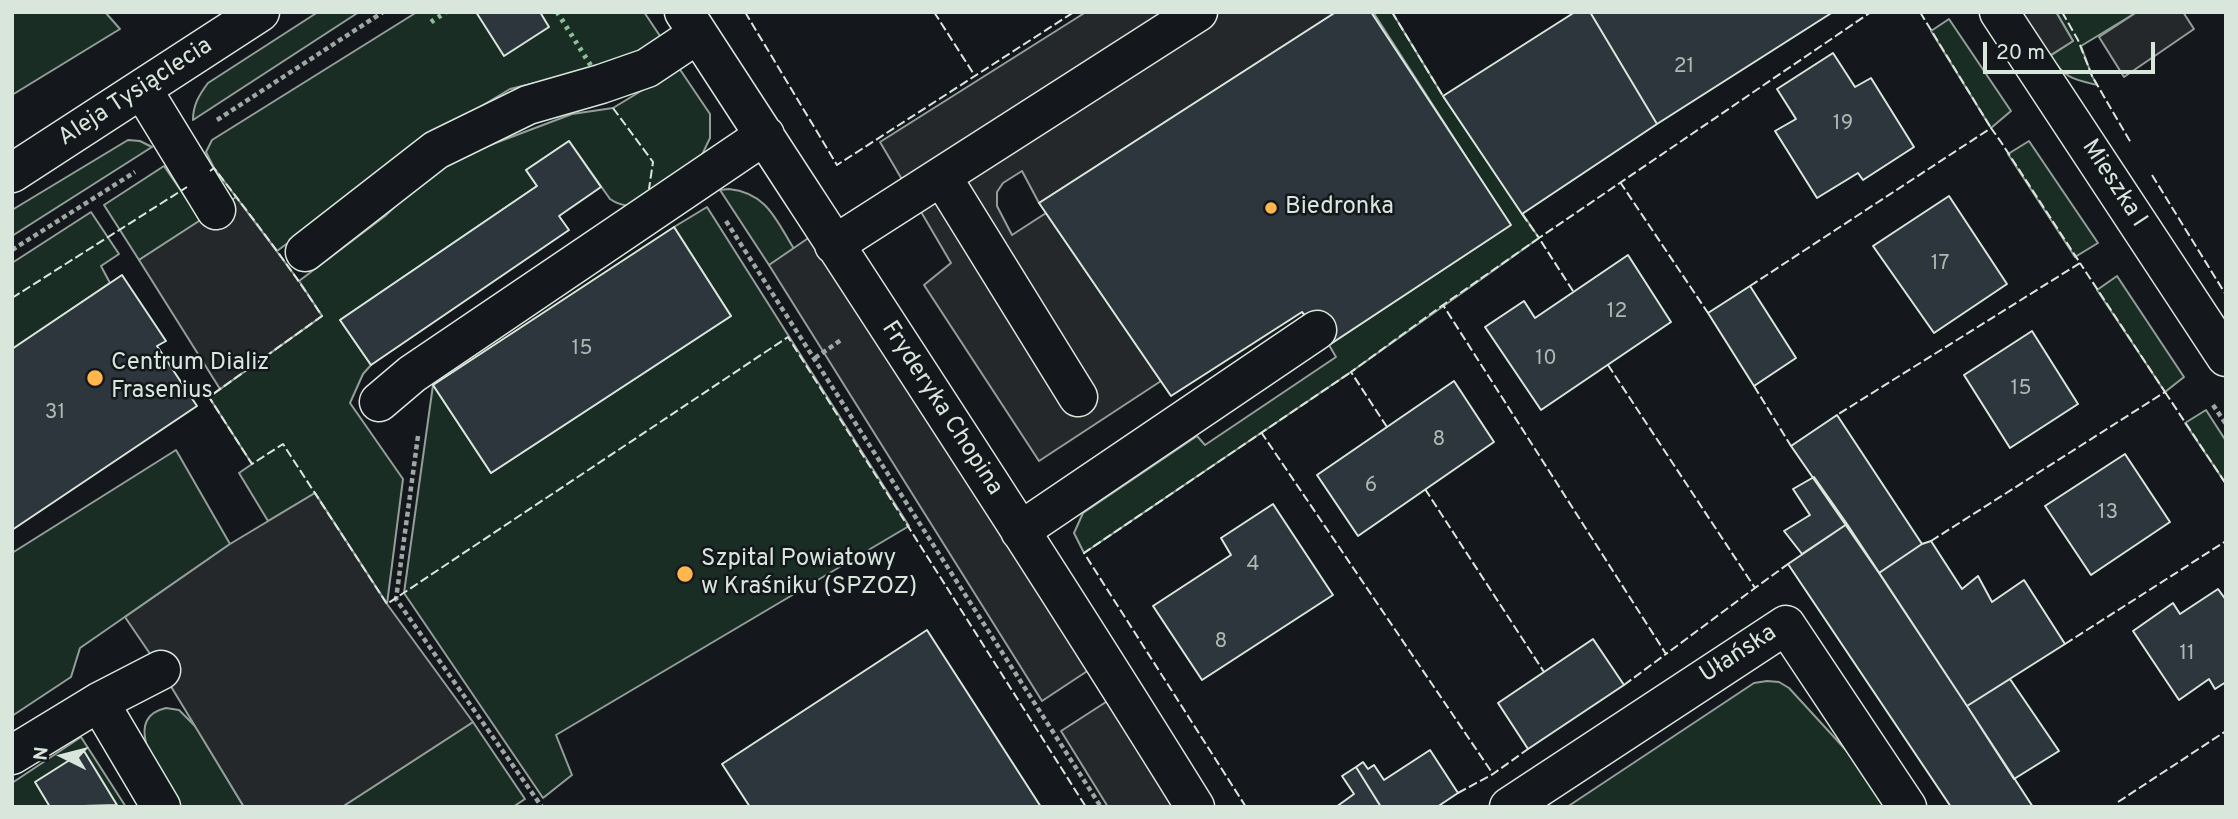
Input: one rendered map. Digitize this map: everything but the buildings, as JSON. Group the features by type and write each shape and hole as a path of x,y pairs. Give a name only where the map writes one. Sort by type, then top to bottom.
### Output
{"street":[{"name":"Aleja Tysiąclecia","path":"12,173 260,12"},
{"path":"834,245 1198,12"},
{"name":"Mieszka I","path":"1999,12 2226,356"},
{"path":"305,252 436,150 528,105 647,68 691,23"},
{"name":"Fryderyka Chopina","path":"691,23 1195,807"},
{"path":"142,89 216,210"},
{"path":"379,402 412,374 765,135"},
{"path":"943,177 1078,397"},
{"path":"1020,531 1317,330"},
{"name":"Ułańska","path":"1509,807 1786,625 1907,807"},
{"path":"12,755 99,702 161,670"},
{"path":"99,702 161,807"}],"path":[{"path":"699,178 1101,807"},
{"path":"419,427 396,599 542,807"}],"green space":[{"path":"12,12 105,12 120,29 12,95"},
{"path":"318,12 359,12 193,120 197,100 208,83"},
{"path":"417,12 644,12 662,39 648,48 593,69 510,89 435,134 277,251 214,168 206,152 212,140"},
{"path":"1373,12 1392,12 1443,96 1539,238 1351,372 1084,553 1074,533 1083,513 1197,436 1205,445 1336,357 1329,345 1510,225"},
{"path":"2056,12 2137,12 2081,46 2097,85 2070,76 2060,69 2050,56 2073,41"},
{"path":"1949,19 2011,111 1991,128 1931,31"},
{"path":"679,68 710,114 710,138 699,161 633,206 626,206 610,199 569,141 526,170 537,186 340,320 371,365 363,374 350,403 403,479 387,604 315,493 268,521 239,473 252,464 209,397 322,316 299,281 385,216 440,164 572,114 613,108"},
{"path":"128,140 140,141 152,147 12,236 12,210"},
{"path":"2029,141 2098,243 2075,257 2008,154"},
{"path":"164,166 201,220 139,260 104,205"},
{"path":"729,189 753,196 762,202 776,218 794,249 769,265 720,190"},
{"path":"707,207 909,526 556,735 572,775 543,798 404,593 433,385 491,473 731,316 674,227"},
{"path":"91,212 119,254 101,266 110,283 12,349 12,263"},
{"path":"2117,276 2184,377 2165,392 2097,290"},
{"path":"2206,410 2226,441 2226,484 2185,423"},
{"path":"176,450 230,544 80,648 71,677 12,716 12,553"},
{"path":"1779,682 1789,688 1856,761 1889,807 1567,807 1754,683"},
{"path":"166,708 179,710 196,727 244,807 179,807 156,767 145,737 145,724 152,714"},
{"path":"473,722 525,799 513,807 342,807"},
{"path":"81,737 126,807 12,807 12,783"}],"shaded area":[{"path":"1086,12 1336,12 1039,203 1022,171 1003,183 997,192 997,206 1012,235 1046,213 1161,381 1039,461 924,285 951,263 880,142"},
{"path":"1999,12 2056,12 2073,41 2035,65"},
{"path":"2137,12 2183,12 2194,29 2124,77 2099,37"},
{"path":"236,197 322,316 220,389 139,260"},
{"path":"823,228 1104,660 1042,701 769,265"},
{"path":"315,493 387,604 473,722 342,807 244,807 161,670 125,617 230,544"},
{"path":"1123,691 1195,807 1108,807 1061,731"}],"hedge":[{"path":"431,22 446,12"},
{"path":"557,12 593,69"}],"fence":[{"path":"745,12 837,165 1074,12"},
{"path":"934,12 975,76"},
{"path":"1392,12 1443,96"},
{"path":"1522,214 1539,238 1871,12"},
{"path":"1920,12 1991,128"},
{"path":"2062,12 2078,40 2092,76 2131,143"},
{"path":"613,108 653,162 649,189"},
{"path":"1750,286 1991,128 2001,142 2080,263 1837,415"},
{"path":"210,171 214,168 322,316 209,397 252,464 283,444 387,604 788,337 1086,807"},
{"path":"2152,175 2226,295"},
{"path":"1620,182 1708,313"},
{"path":"12,298 187,187"},
{"path":"1573,291 1539,238 1443,305 1666,654 1755,588"},
{"path":"1931,541 2165,392 2080,263"},
{"path":"1387,427 1351,372 1443,305"},
{"path":"1608,365 1755,588 1788,564"},
{"path":"1246,807 1084,553 1351,372"},
{"path":"1754,386 1791,446"},
{"path":"2165,392 2226,484"},
{"path":"1261,432 1493,774"},
{"path":"1425,489 1544,672"},
{"path":"2065,644 2226,541"},
{"path":"1624,685 1666,654"},
{"path":"2118,802 2226,731"},
{"path":"1458,793 1493,774 1528,749"}],"place":[{"name":"Biedronka","path":"1271,208"},
{"name":"Centrum Dializ Frasenius","path":"95,378"},
{"name":"Szpital Powiatowy w Kraśniku (SPZOZ)","path":"685,574"}]}
